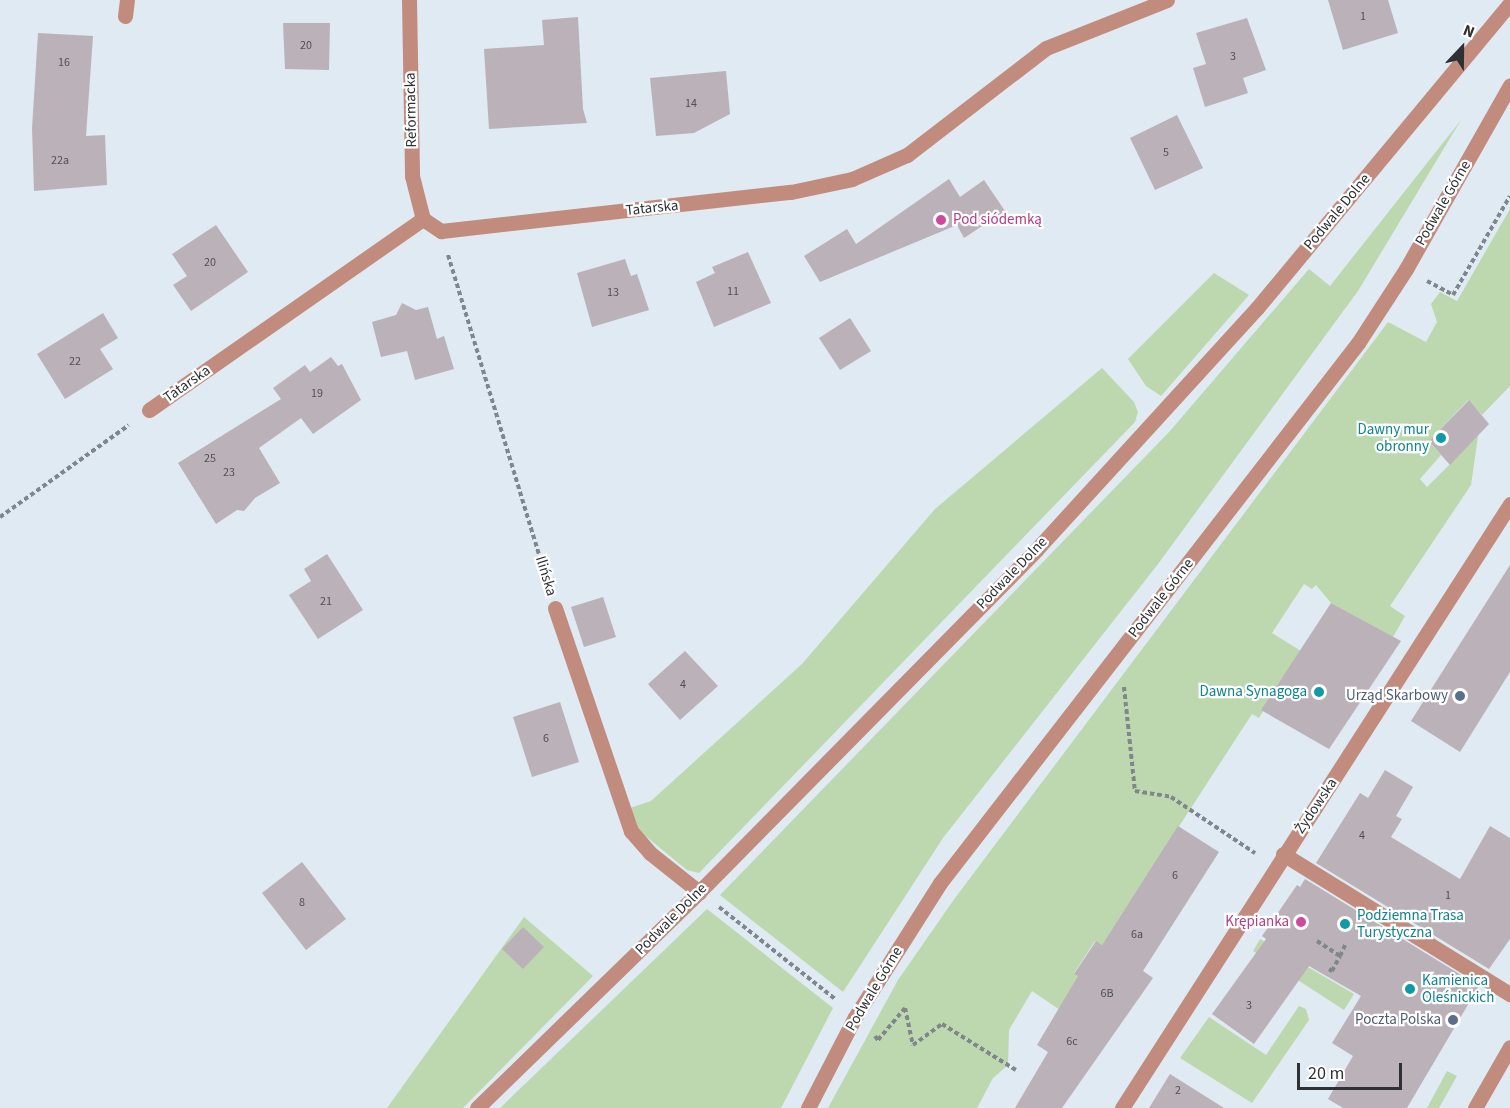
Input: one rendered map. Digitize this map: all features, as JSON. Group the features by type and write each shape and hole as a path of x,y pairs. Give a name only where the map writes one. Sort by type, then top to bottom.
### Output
{"street":[{"path":"125,16 127,0"},
{"name":"Reformacka","path":"409,0 412,176 423,219"},
{"name":"Tatarska","path":"441,231 791,192 852,179 908,155 1046,48 1167,0"},
{"name":"Podwale Dolne","path":"477,1108 699,892 1036,550 1257,308 1510,3"},
{"name":"Podwale Górne","path":"808,1108 855,1017 940,883 1358,343 1406,269 1510,85"},
{"path":"423,219 441,231"},
{"name":"Tatarska","path":"148,410 423,219"},
{"name":"Żydowska","path":"1122,1108 1279,860 1374,719 1510,504"},
{"name":"Ilińska","path":"555,608 631,831 650,853 699,892"},
{"path":"1279,860 1510,994"},
{"path":"1475,1108 1510,1047"}],"path":[{"path":"1406,269 1453,295 1510,196"},
{"name":"Ilińska","path":"441,231 555,608"},
{"path":"0,517 148,410"},
{"path":"1124,685 1135,791 1171,797 1279,860"},
{"path":"699,892 840,1003"},
{"path":"1317,941 1340,956"},
{"path":"1329,969 1332,971 1346,942"},
{"path":"868,1029 878,1040 904,1008 913,1045 942,1024 1016,1070"}],"green space":[{"path":"1461,120 1358,291 1158,564 943,838 843,992 720,895 1170,431 1309,269 1330,286"},
{"path":"1510,209 1510,386 1482,415 1468,400 1429,441 1441,455 1420,479 1427,487 1460,454 1465,422 1478,436 1471,485 1390,606 1405,616 1393,637 1331,603 1316,585 1312,589 1304,584 1272,633 1301,651 1259,718 1252,714 1102,945 1095,941 1074,973 1081,978 1060,1010 1032,991 1009,1030 1008,1065 993,1078 977,1108 828,1108 898,980 955,898 1388,322 1426,342 1437,322 1431,304 1440,292 1457,301"},
{"path":"1214,273 1249,295 1161,396 1146,386 1128,359"},
{"path":"1102,368 1134,402 1138,412 1135,422 699,873 687,870 637,829 630,808 651,801 802,664 935,509"},
{"path":"707,909 833,1008 781,1108 500,1108"},
{"path":"524,917 593,976 463,1108 387,1108"},
{"path":"1260,939 1354,994 1344,1010 1253,951"},
{"path":"1299,1006 1306,1009 1309,1020 1252,1103 1180,1058 1209,1017 1266,1055"},
{"path":"1447,1071 1457,1076 1439,1108 1427,1108"}],"building":[{"path":"1328,0 1388,0 1398,33 1343,50"},
{"path":"578,17 583,109 587,123 489,129 484,49 544,45 542,20"},
{"path":"1247,18 1266,70 1243,78 1248,93 1205,107 1193,68 1206,64 1196,33"},
{"path":"283,23 330,23 329,70 285,69"},
{"path":"38,33 93,36 86,136 105,135 107,185 34,191 32,128"},
{"path":"726,71 730,114 694,133 656,136 650,78"},
{"path":"1177,115 1203,168 1155,190 1130,138"},
{"path":"949,179 960,197 984,180 1005,211 964,238 957,225 820,282 804,256 847,229 856,244"},
{"path":"216,225 248,272 191,311 173,285 187,276 172,254"},
{"path":"748,252 771,303 714,327 696,282 715,273 712,267"},
{"path":"625,259 631,276 637,274 649,310 592,327 577,273"},
{"path":"402,303 416,310 428,307 437,339 444,336 454,369 415,380 407,351 381,357 372,322 396,315"},
{"path":"103,313 118,338 100,349 113,369 65,399 37,354"},
{"path":"850,318 871,351 840,370 819,338"},
{"path":"331,357 338,366 342,364 361,400 313,434 301,418 259,448 280,483 255,498 244,511 237,510 216,524 178,463 281,399 273,388 305,365 310,372"},
{"name":"Dawny mur obronny","path":"1469,400 1489,424 1450,465 1429,441"},
{"path":"327,554 363,610 318,639 289,595 311,581 304,569"},
{"name":"Urząd Skarbowy","path":"1510,565 1510,672 1460,752 1411,721"},
{"path":"603,597 616,637 584,647 571,607"},
{"path":"1331,603 1401,641 1329,749 1261,710"},
{"path":"685,651 718,686 680,720 648,684"},
{"path":"560,702 579,762 532,777 513,717"},
{"path":"1385,770 1413,787 1396,816 1402,819 1391,837 1460,879 1490,826 1510,838 1510,939 1489,969 1316,863 1360,793 1368,798"},
{"path":"1178,826 1219,852 1143,971 1153,978 1062,1108 1015,1108 1048,1052 1037,1045 1078,976 1074,974 1096,941 1102,945"},
{"path":"302,862 346,919 306,950 262,893"},
{"path":"1305,879 1479,986 1407,1108 1343,1108 1328,1099 1353,1056 1332,1043 1361,996 1309,966 1254,1044 1212,1014 1266,939 1262,936 1297,885 1300,887"},
{"path":"523,927 544,947 523,969 502,949"},
{"path":"1170,1074 1224,1108 1149,1108"}],"place":[{"name":"Pod siódemką","path":"941,220"},
{"name":"Dawny mur obronny","path":"1441,438"},
{"name":"Dawna Synagoga","path":"1319,692"},
{"name":"Urząd Skarbowy","path":"1460,696"},
{"name":"Krępianka","path":"1301,922"},
{"name":"Podziemna Trasa Turystyczna","path":"1345,924"},
{"name":"Kamienica Oleśnickich","path":"1410,989"},
{"name":"Poczta Polska","path":"1453,1020"}]}
